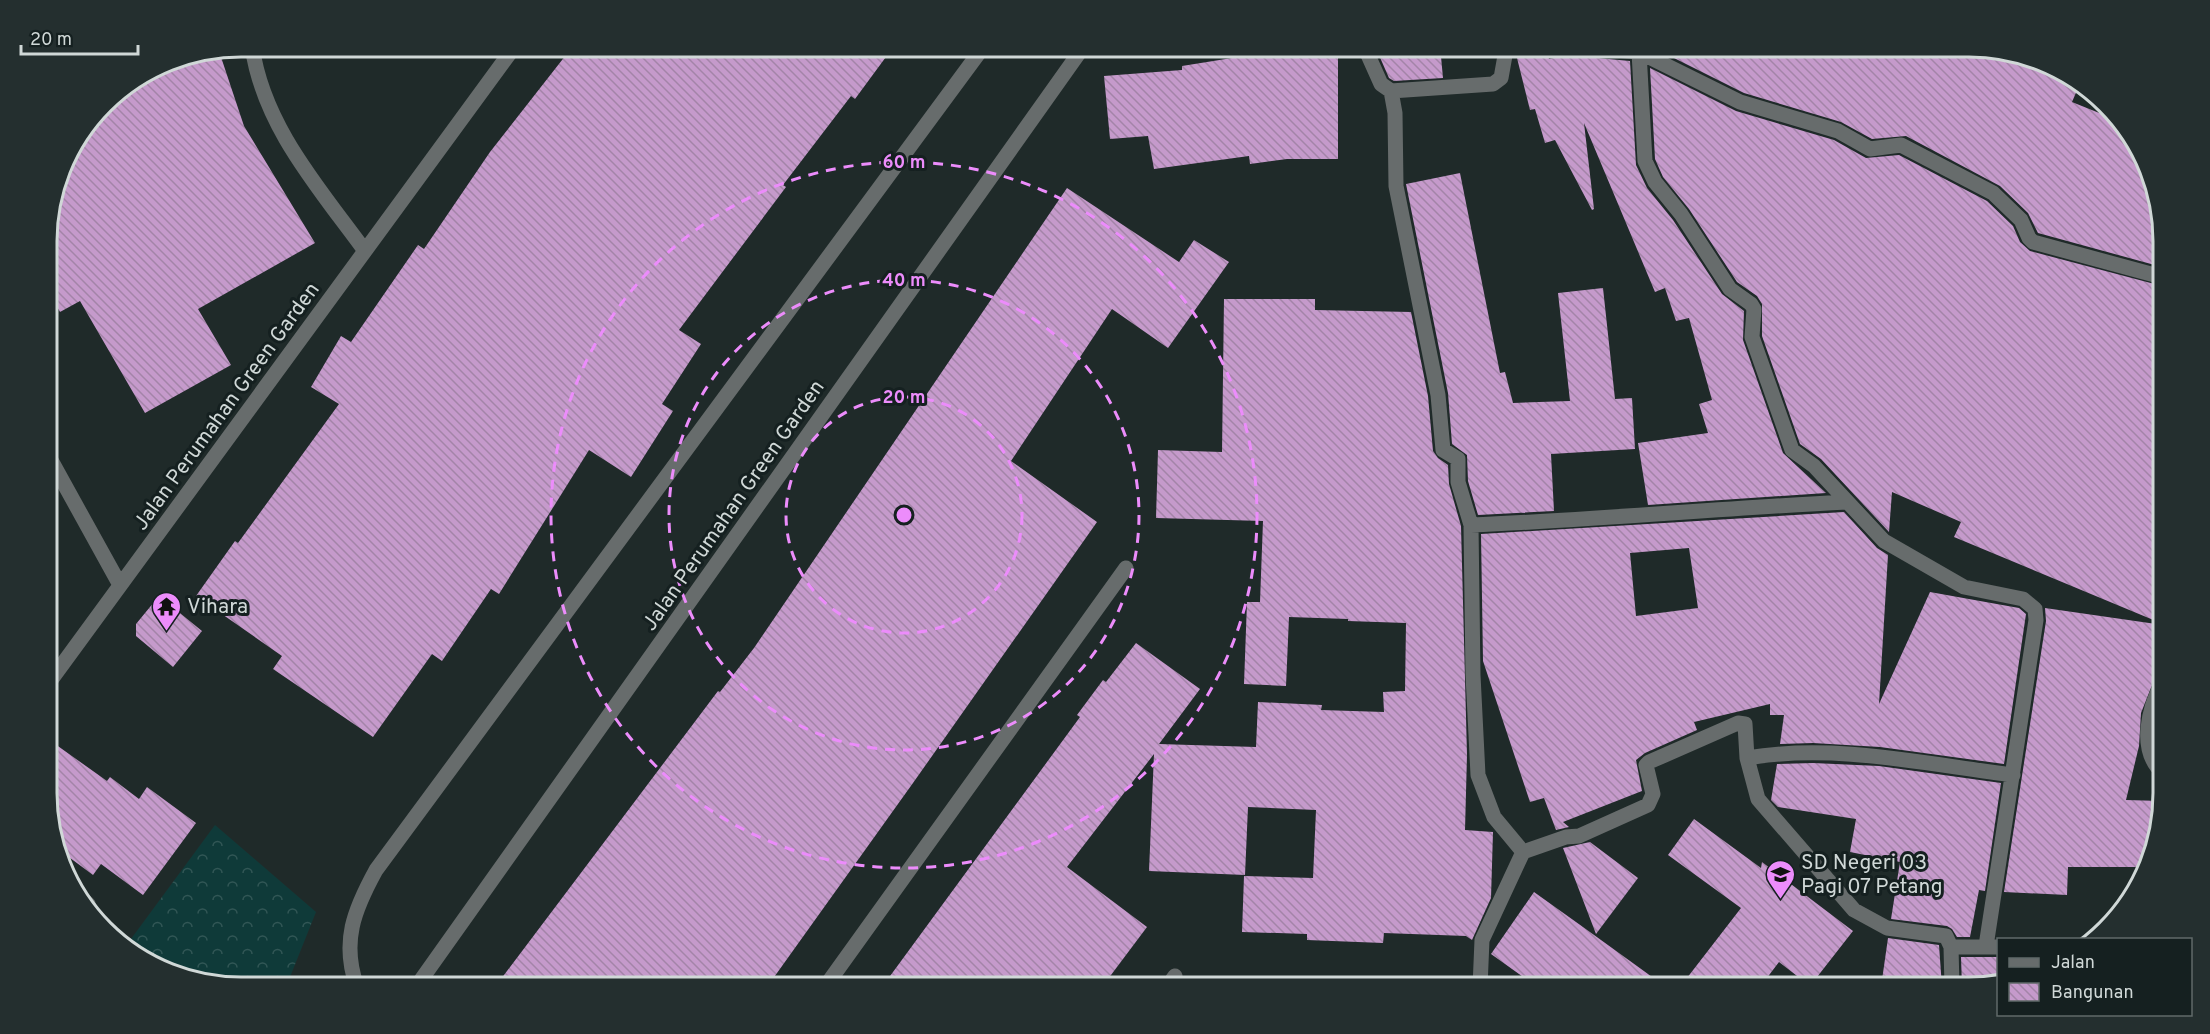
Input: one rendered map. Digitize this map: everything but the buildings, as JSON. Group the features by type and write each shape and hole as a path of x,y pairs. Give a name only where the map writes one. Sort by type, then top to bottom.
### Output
{"street":[{"path":"254,57 278,128 365,251"},
{"name":"Jalan Perumahan Green Garden","path":"57,672 507,57"},
{"path":"353,977 350,936 357,904 376,870 976,57"},
{"name":"Jalan Perumahan Green Garden","path":"423,977 1076,57"},
{"path":"1369,57 1381,84 1391,91 1493,84 1501,78 1505,57"},
{"path":"1640,57 1645,161 1655,182 1681,214 1730,289 1751,304 1754,309 1752,337 1792,450 1814,466 1884,541 1964,587 2023,599 2035,609 1992,946 1951,947"},
{"path":"1655,57 1740,102 1838,131 1870,149 1901,145 1993,193 2021,220 2033,242 2153,275"},
{"path":"1391,91 1395,114 1396,186 1438,395 1443,450 1458,459 1458,482 1471,525 1473,675 1478,775 1494,817 1523,852"},
{"path":"57,471 120,585"},
{"path":"1471,525 1594,520 1744,507 1847,502"},
{"path":"832,977 1126,568"},
{"path":"2153,704 2148,734 2150,757 2153,760"},
{"path":"1480,977 1482,940 1523,852 1566,837 1579,836 1648,805 1653,794 1646,765 1653,758 1738,723 1744,724 1746,730 1747,758 1758,799 1854,910 1887,928 1946,936 1951,947 1952,977"},
{"path":"1747,758 1779,752 1847,752 2013,775"}],"green space":[{"path":"215,825 316,912 290,977 241,977 205,973 171,963 130,940"}],"place":[{"name":"Vihara","path":"166,632"},
{"name":"SD Negeri 03 Pagi 07 Petang","path":"1780,900"}]}
